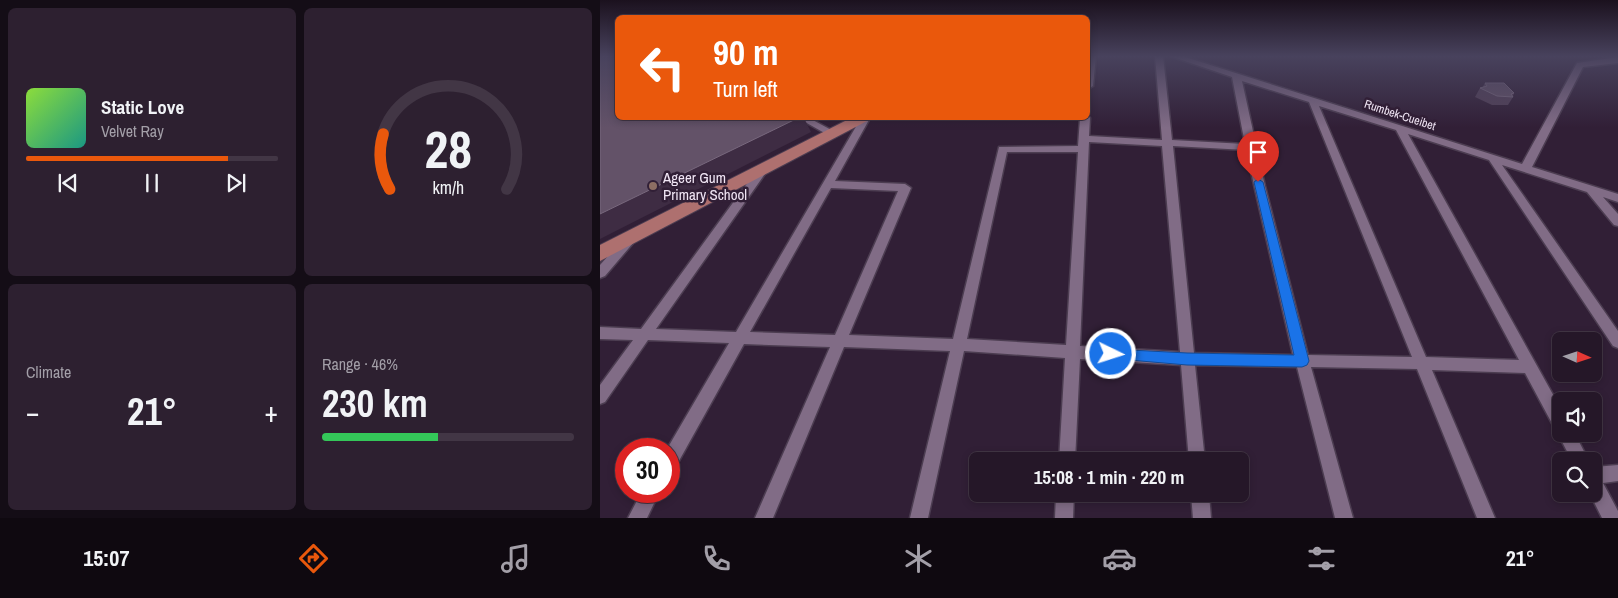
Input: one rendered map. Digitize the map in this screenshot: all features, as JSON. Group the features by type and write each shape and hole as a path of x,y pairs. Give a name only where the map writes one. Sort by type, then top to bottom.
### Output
{"main road":[{"path":"600,254 859,120"}],"street":[{"path":"1161,80 1196,452"},
{"path":"1237,80 1250,147 1302,361 1344,518"},
{"name":"Rumbek-Cueibet","path":"1252,80 1618,198"},
{"path":"1525,169 1572,80"},
{"path":"1312,100 1486,518"},
{"path":"807,120 832,133"},
{"path":"680,442 862,120"},
{"path":"1067,452 1082,144 1085,120"},
{"path":"1400,129 1552,407"},
{"path":"919,518 960,345 1003,149 1082,144 1168,144 1250,147"},
{"path":"1493,159 1618,342"},
{"path":"600,397 763,169"},
{"path":"764,518 905,188 827,184"},
{"path":"1591,190 1618,222"},
{"path":"600,273 631,238"},
{"path":"600,333 740,336 960,345 1187,359 1530,367"},
{"path":"1602,474 1618,473"},
{"path":"1602,499 1612,518"},
{"path":"1064,518 1065,502"},
{"path":"1201,502 1202,518"},
{"path":"637,518 645,503"}],"building":[{"name":"Ageer Gum Primary School","path":"600,80 615,80 615,120 794,120 600,214"},
{"path":"1485,83 1504,83 1514,93 1511,94 1513,97 1497,96 1480,88 1487,86"}],"place":[{"name":"Ageer Gum Primary School","path":"653,186"}],"route":[{"path":"1111,354 1187,359 1302,361 1258,182"}]}
